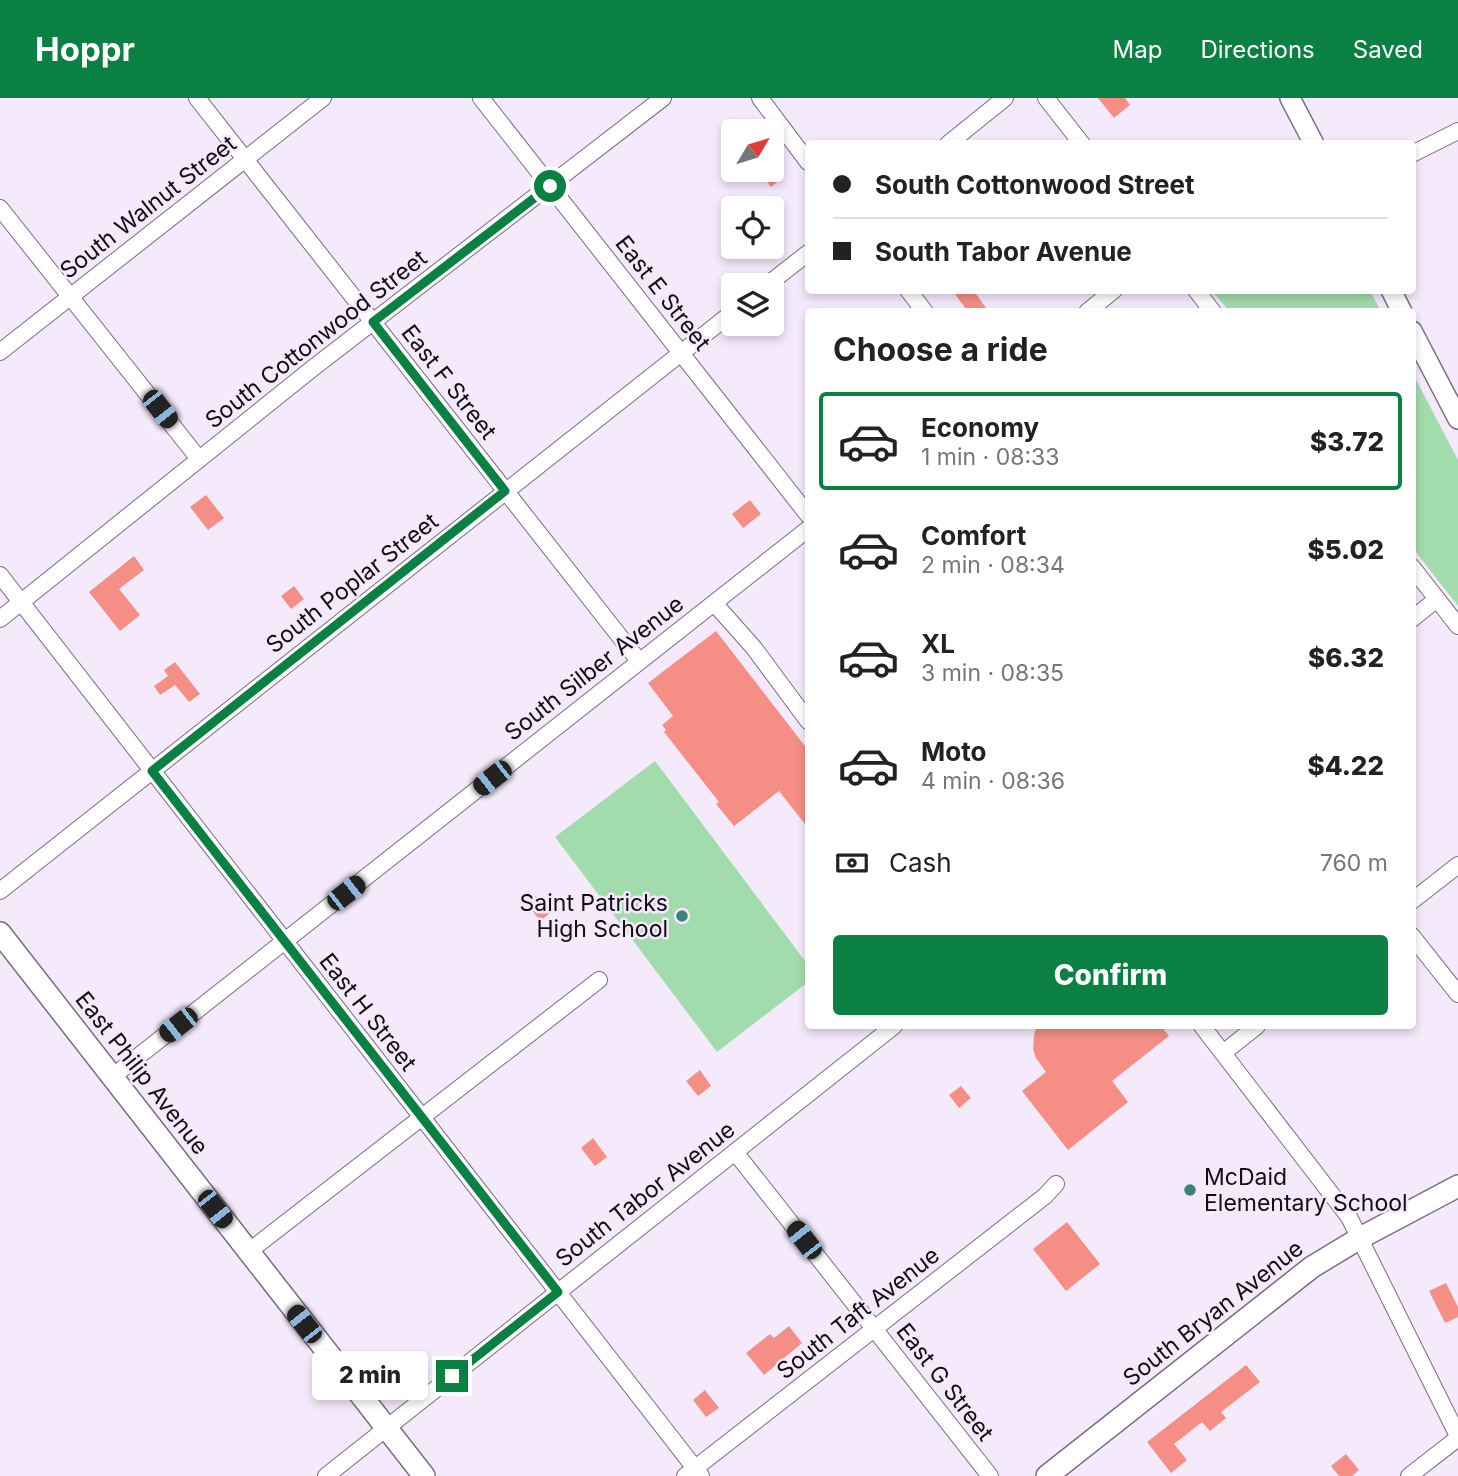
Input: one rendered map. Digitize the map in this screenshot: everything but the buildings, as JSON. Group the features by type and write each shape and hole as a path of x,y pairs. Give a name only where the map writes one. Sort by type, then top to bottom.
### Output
{"main road":[{"name":"East Philip Avenue","path":"0,933 424,1476"},
{"name":"South Bryan Avenue","path":"1047,1476 1312,1267 1458,1186"}],"street":[{"name":"East F Street","path":"197,98 639,661"},
{"name":"South Walnut Street","path":"0,352 323,98"},
{"name":"East E Street","path":"481,98 805,511"},
{"name":"South Cottonwood Street","path":"0,619 373,322 663,98"},
{"path":"760,98 805,158"},
{"path":"953,140 1005,98"},
{"path":"1046,98 1079,140"},
{"path":"1290,98 1312,140"},
{"path":"1416,152 1458,131"},
{"path":"0,208 199,459"},
{"path":"782,273 805,255"},
{"path":"911,294 922,308"},
{"path":"1092,308 1109,294"},
{"path":"1199,294 1210,308"},
{"name":"South Poplar Street","path":"0,891 721,321"},
{"path":"1416,337 1452,393 1458,419"},
{"name":"South Silber Avenue","path":"112,1077 805,531"},
{"path":"1416,572 1458,626"},
{"name":"East H Street","path":"0,575 558,1292 693,1473"},
{"path":"1416,616 1437,599"},
{"path":"714,603 754,648 805,717"},
{"path":"1416,898 1458,865"},
{"path":"1416,941 1458,994"},
{"path":"248,1252 599,980"},
{"name":"South Tabor Avenue","path":"326,1476 890,1029"},
{"path":"1204,1029 1349,1217 1458,1436 1409,1476"},
{"path":"1223,1053 1253,1029"},
{"name":"East G Street","path":"735,1152 990,1476"},
{"name":"South Taft Avenue","path":"693,1473 1045,1196 1056,1184"}],"green space":[{"path":"1215,294 1372,294 1379,308 1226,308"},
{"path":"1416,380 1458,460 1458,606 1416,552"},
{"path":"655,761 805,961 805,984 717,1052 555,837"}],"place":[{"name":"Saint Patricks High School","path":"682,916"},
{"name":"McDaid Elementary School","path":"1190,1190"}],"route":[{"path":"452,1376 558,1292 152,771 505,491 373,322 550,186"}]}
